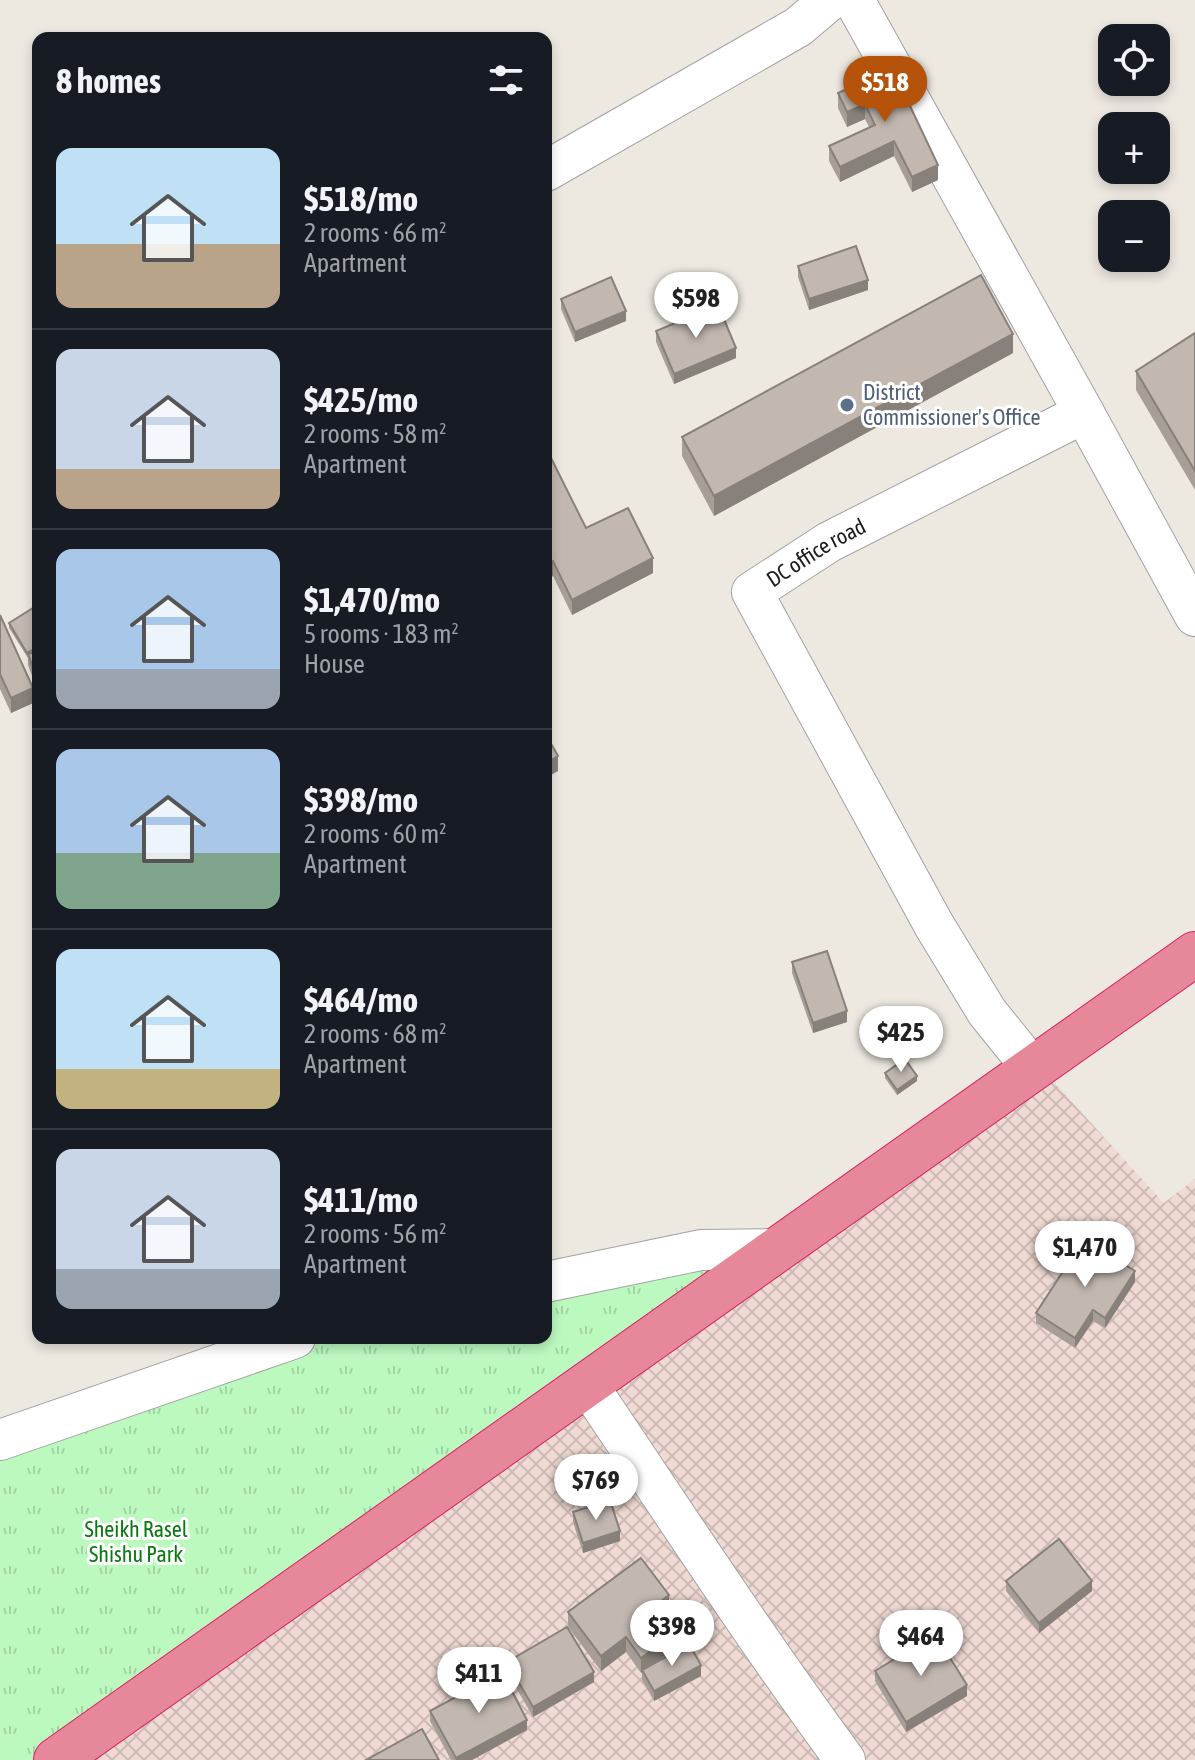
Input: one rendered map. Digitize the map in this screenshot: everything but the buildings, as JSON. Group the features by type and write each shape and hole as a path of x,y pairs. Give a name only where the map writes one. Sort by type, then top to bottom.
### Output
{"highway":[{"path":"56,1760 1195,954"}],"street":[{"path":"552,168 798,27 830,0"},
{"path":"854,0 1195,616"},
{"name":"DC office road","path":"1033,1069 987,1012 934,925 752,592 829,542 1084,413"},
{"path":"552,1281 701,1250 777,1249"},
{"path":"0,1440 278,1344"},
{"path":"587,1384 662,1490 782,1674 845,1760"}],"shaded area":[{"path":"1050,1078 1164,1203 1195,1179 1195,1760 56,1760"}],"green space":[{"name":"Sheikh Rasel Shishu Park","path":"777,1249 56,1760 0,1760 0,1456 312,1344 552,1344 552,1281"}],"place":[{"name":"District Commissioner's Office","path":"847,405"}]}
